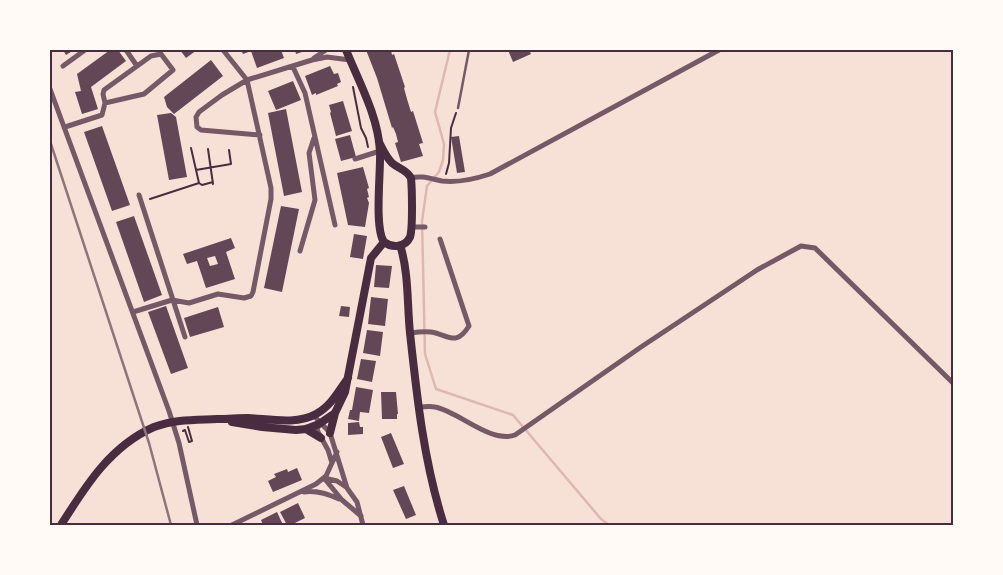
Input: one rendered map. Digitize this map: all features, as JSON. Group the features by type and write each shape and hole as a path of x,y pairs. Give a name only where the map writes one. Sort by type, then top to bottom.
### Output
{"main road":[{"path":"346,50 374,120 379,142 380,234 384,242 391,246 400,246 410,237 414,227 411,178 406,170 397,166 385,155 379,142"},
{"path":"380,177 388,168 397,166"},
{"path":"330,433 335,413 345,392 369,266 373,255 384,242"},
{"path":"400,246 405,264 422,433 435,497 444,525"},
{"path":"61,525 96,472 108,459 131,440 150,429 169,422 187,419 246,418 285,420 314,416 332,401 348,378"},
{"path":"215,419 282,430 306,429 319,424 335,413"},
{"path":"306,429 321,438"}],"street":[{"path":"63,66 85,50"},
{"path":"126,50 137,66"},
{"path":"133,312 172,300 189,303 218,294 244,298 251,296 253,292 271,199 270,178 247,80 223,50"},
{"path":"312,60 326,50"},
{"path":"411,178 420,176 444,181 468,180 490,174 719,50"},
{"path":"65,127 102,115 105,103 103,94 105,90 151,56 161,54 173,70 144,94 105,103"},
{"path":"260,135 201,130 197,127 196,117 199,112 247,80 327,57 350,60"},
{"path":"293,67 305,93 335,225"},
{"path":"50,89 169,411 176,433 197,525"},
{"path":"300,251 315,200 309,153 315,137"},
{"path":"355,159 380,151"},
{"path":"139,196 185,337"},
{"path":"414,227 425,227"},
{"path":"413,333 426,331 450,339 464,334 469,326 440,239"},
{"path":"419,407 435,407 498,436 510,437 515,435 641,346 749,275 801,246 815,248 953,383"},
{"path":"314,416 319,424 326,427 330,433 347,488"},
{"path":"319,424 317,430 332,463"},
{"path":"232,525 299,493 324,478 337,452"},
{"path":"324,478 337,481 347,488 357,502 363,525"},
{"path":"324,478 342,500 361,516"},
{"path":"299,493 320,492 342,500"}],"lane":[{"path":"458,108 469,50"}],"path":[{"path":"350,80 361,128 370,154"},
{"path":"444,181 449,164 451,128 458,108"},
{"path":"191,148 199,183"},
{"path":"150,199 199,183 202,185 213,183 208,149"},
{"path":"196,170 231,164 229,150"},
{"path":"176,433 185,430 189,442 192,441 188,427"}],"building":[{"path":"63,50 74,50 66,55"},
{"path":"110,50 118,50 126,61 91,87 98,109 82,114 75,92 81,91 77,74"},
{"path":"180,50 197,50 186,58"},
{"path":"241,50 281,50 284,58 257,68 251,51 243,54"},
{"path":"295,50 308,50 296,54"},
{"path":"366,50 391,50 392,55 394,54 411,112 413,111 423,143 419,144 423,156 401,162 395,143 398,142 396,134 392,128 377,78"},
{"path":"508,50 529,50 531,54 513,62"},
{"path":"211,60 223,76 174,114 167,107 164,97"},
{"path":"330,66 334,74 338,73 341,82 337,84 338,86 312,95 305,76"},
{"path":"293,81 301,100 276,110 268,91"},
{"path":"343,101 352,131 336,136 329,105"},
{"path":"286,109 302,192 284,196 268,113"},
{"path":"171,113 176,117 187,177 169,180 157,115"},
{"path":"102,126 130,205 112,211 84,132"},
{"path":"350,135 356,157 341,161 335,139"},
{"path":"459,136 465,172 457,173 451,137"},
{"path":"363,167 369,188 367,189 369,203 365,227 348,225 337,173"},
{"path":"281,206 299,209 282,292 264,288"},
{"path":"134,216 162,295 144,302 116,222"},
{"path":"354,234 367,236 363,259 350,257"},
{"path":"231,238 235,248 226,252 235,279 206,288 197,261 187,264 183,254","holes":["215,256 218,264 210,266 207,258"]},
{"path":"376,265 392,266 389,288 374,287"},
{"path":"371,297 388,299 385,326 368,324"},
{"path":"166,306 188,368 171,374 148,312"},
{"path":"341,306 350,307 349,317 339,316"},
{"path":"218,307 224,327 190,337 184,318"},
{"path":"367,330 383,332 380,356 363,353"},
{"path":"361,359 376,361 372,382 357,379"},
{"path":"356,387 373,390 369,413 360,412 359,421 348,419 350,410 352,410"},
{"path":"381,392 396,392 397,419 382,419"},
{"path":"359,422 360,427 363,427 363,434 348,435 348,423"},
{"path":"391,433 404,464 393,468 381,437"},
{"path":"297,468 302,480 273,492 268,481 276,477 274,474 287,469 288,472"},
{"path":"404,486 416,515 406,519 393,490"},
{"path":"298,503 305,518 287,525 280,512"},
{"path":"277,512 283,525 263,525 261,520"}],"waterway":[{"path":"450,50 435,112 444,144 443,160 439,172 427,186 422,221 425,354 436,389 513,415 601,519 609,525"}],"railway":[{"path":"50,141 149,443 171,525"}]}
